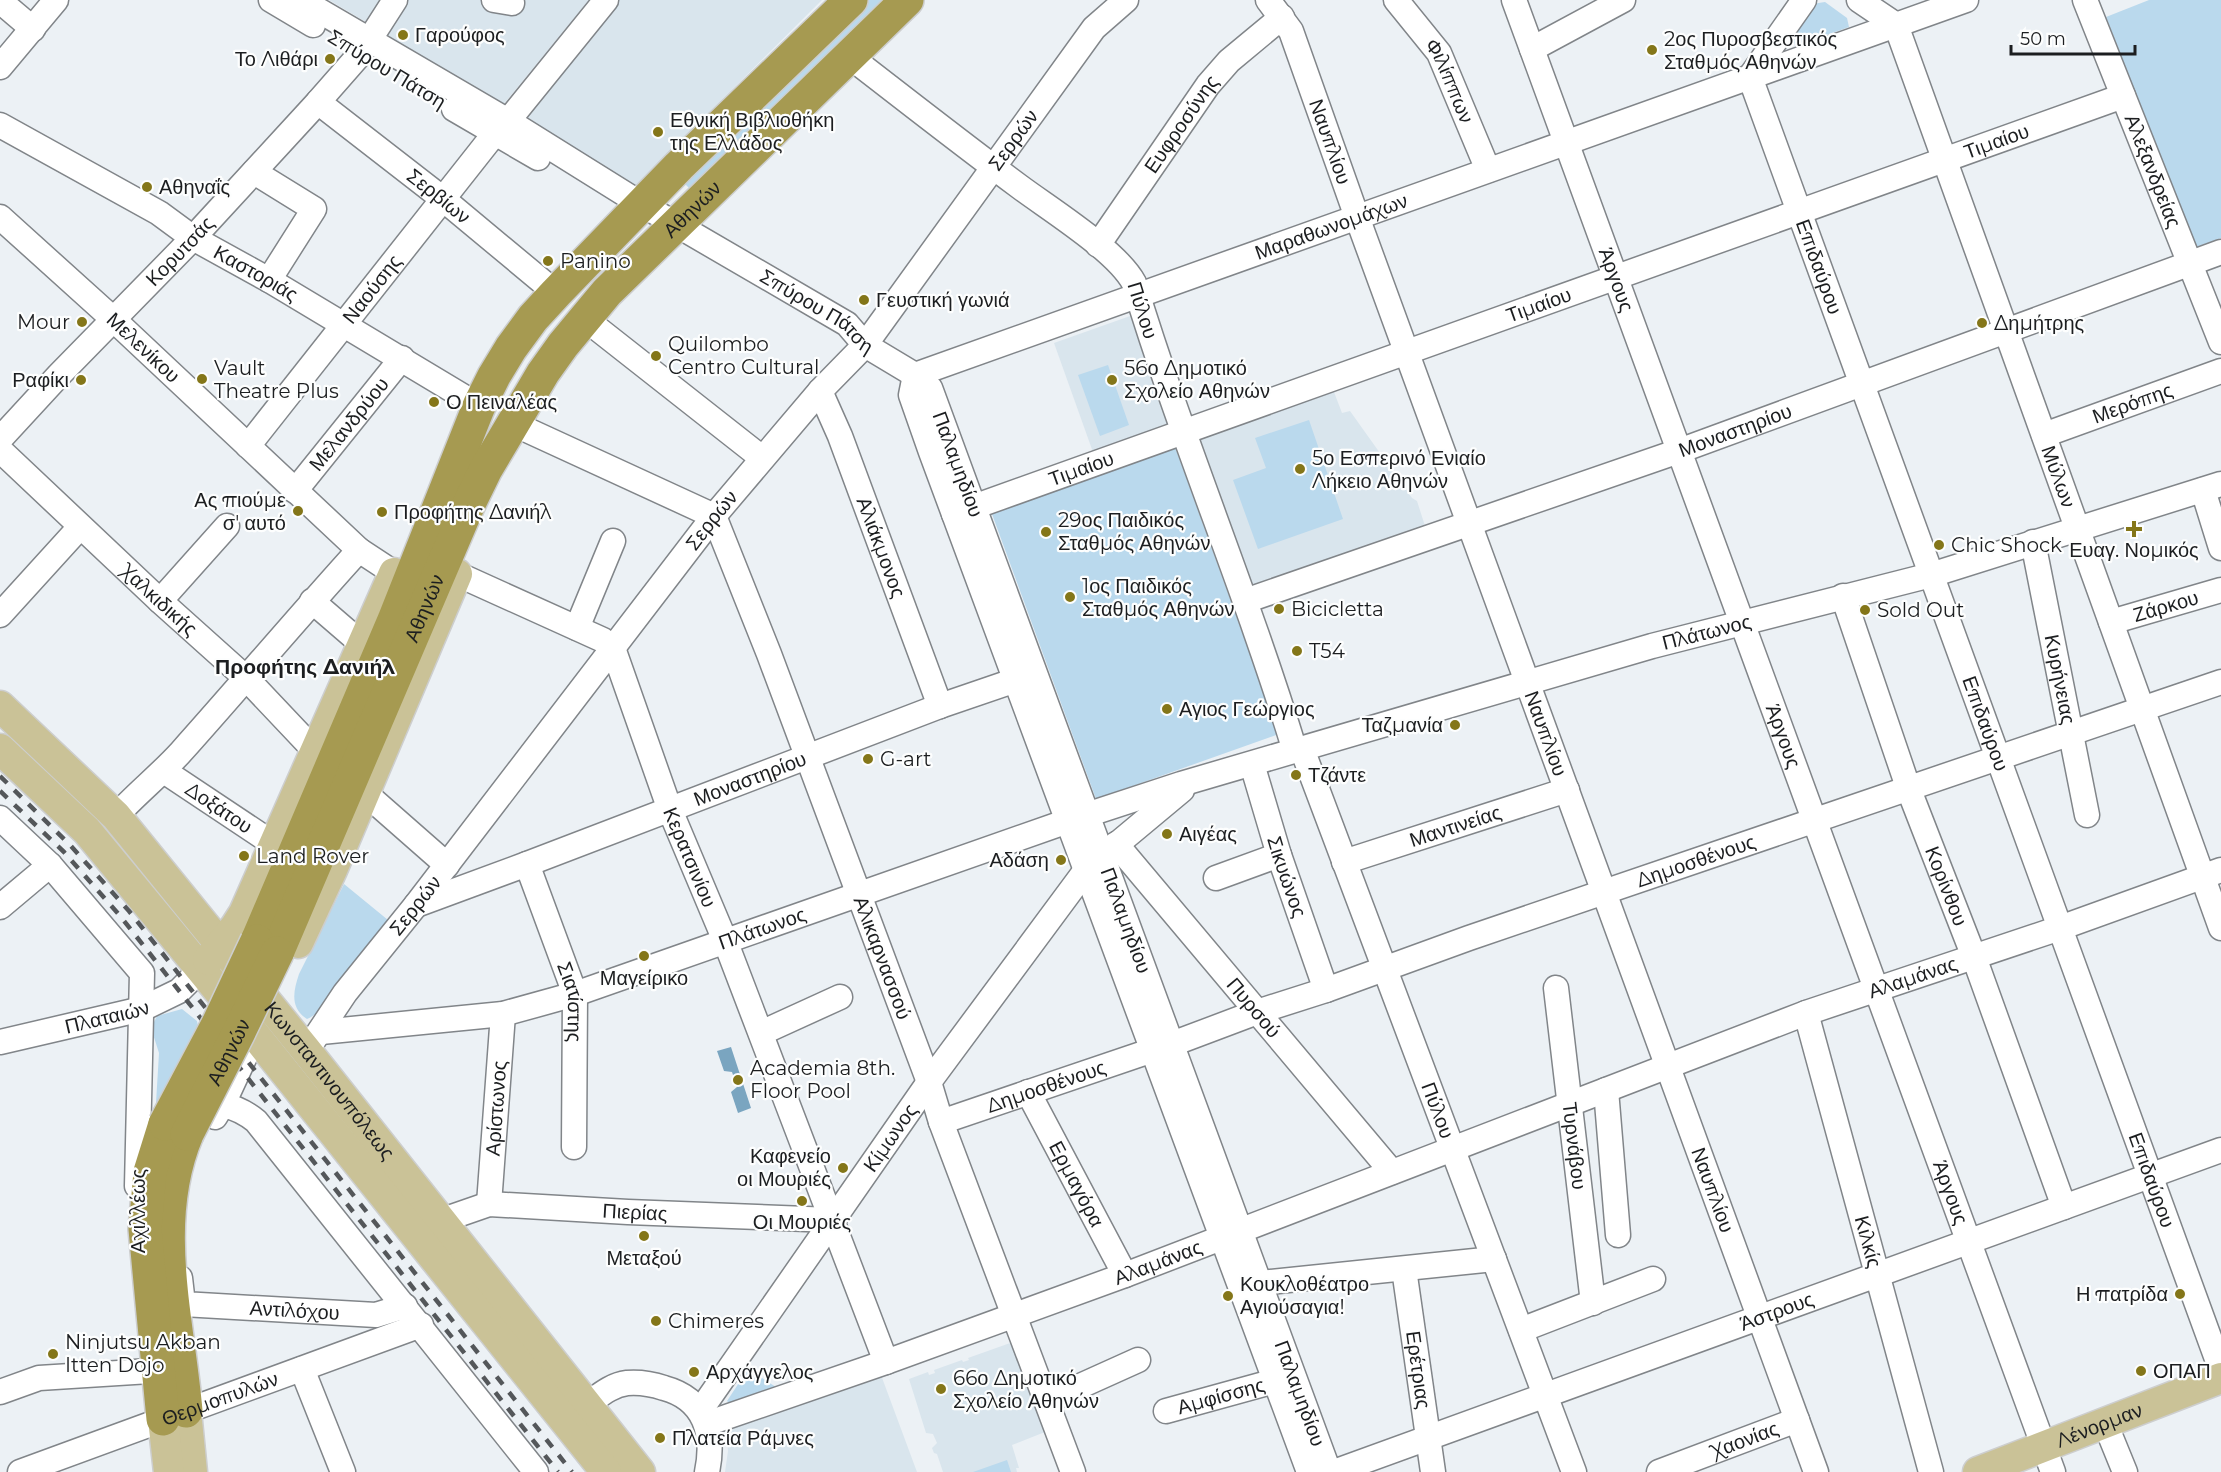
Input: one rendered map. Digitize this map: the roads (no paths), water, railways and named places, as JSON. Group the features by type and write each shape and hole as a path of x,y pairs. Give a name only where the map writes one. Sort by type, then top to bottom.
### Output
{"highway":[{"name":"Αθηνών","path":"404,625 455,466 479,406 511,348 533,318 637,209 850,0"},
{"name":"Αθηνών","path":"171,1410 145,1229 147,1188 154,1156 165,1124 218,1024 404,625 476,487 543,373 584,318 607,292 907,0"},
{"path":"457,574 514,424"},
{"path":"394,573 455,466"}],"main road":[{"name":"Αθηνών","path":"201,969 244,913 394,573"},
{"name":"Αθηνών","path":"255,1035 332,870 457,574"},
{"name":"Κωνσταντινουπόλεως","path":"0,705 116,816 268,1005 313,1041 440,1221 640,1472"},
{"name":"Κωνσταντινουπόλεως","path":"0,749 87,831 255,1035 606,1472"},
{"name":"Λένορμαν","path":"1978,1472 2048,1459 2105,1423 2221,1378"},
{"name":"Αχιλλέως","path":"169,1472 171,1410"},
{"name":"Αχιλλέως","path":"171,1410 192,1472"}],"street":[{"path":"0,67 56,0"},
{"name":"Σπύρου Πάτση","path":"271,0 365,47 671,229 847,324 865,345"},
{"name":"Σπύρου Πάτση","path":"301,0 365,47"},
{"name":"Κορυτσάς","path":"0,439 318,102 365,47 395,0"},
{"name":"Ναούσης","path":"248,446 343,323 606,0"},
{"name":"Σερρών","path":"313,1041 345,993 447,865 714,516 820,391 865,345 1094,27 1126,0"},
{"name":"Φιλίππων","path":"1396,0 1439,53 1488,171"},
{"name":"Άργους","path":"1514,0 2048,1459"},
{"path":"1532,49 1623,0"},
{"path":"1750,77 1804,0"},
{"path":"1858,0 1896,25"},
{"name":"Μαραθωνομάχων","path":"915,375 1966,0"},
{"name":"Αλεξανδρείας","path":"2085,0 2221,342"},
{"path":"0,1 33,29"},
{"name":"Ναυπλίου","path":"1275,8 1291,31 1816,1472"},
{"name":"Ευφροσύνης","path":"1098,244 1208,85 1275,8"},
{"name":"Μύλων","path":"1896,25 2142,709 2212,873 2221,928"},
{"name":"Πύλου","path":"849,56 994,168 1098,244 1128,272 1299,750 1385,969 1574,1472"},
{"name":"Επιδαύρου","path":"1750,77 1996,758 2221,1370"},
{"name":"Τιμαίου","path":"964,510 1185,433 2123,96"},
{"name":"Σερβίων","path":"318,102 443,199 556,293"},
{"name":"Καστοριάς","path":"0,125 159,213 192,238 343,323 479,406"},
{"path":"254,172 314,209 269,280"},
{"name":"Μελενίκου","path":"0,217 114,319 359,549 394,573"},
{"name":"Μοναστηρίου","path":"1245,601 1679,451 2007,333 2221,252"},
{"path":"584,318 762,459"},
{"path":"865,345 915,375"},
{"name":"Μελανδρύου","path":"295,490 402,358"},
{"name":"Μερόπης","path":"2044,435 2221,371"},
{"name":"Παλαμηδίου","path":"915,375 912,395 964,510 1078,818"},
{"name":"Αλιάκμονος","path":"820,391 840,436 940,706"},
{"path":"514,424 714,516"},
{"name":"Χαλκιδικής","path":"0,450 160,602 247,679 316,752"},
{"path":"2212,487 2221,548"},
{"name":"Πλάτωνος","path":"313,1041 503,1014 575,994 1078,818 1192,781 1652,646 1931,575 2212,487"},
{"name":"Παλαμηδίου","path":"964,510 1016,680 1078,818 1102,856 1162,1047 1232,1235 1275,1381 1309,1472"},
{"name":"Αλικαρνασσού","path":"714,516 807,757 1073,1472"},
{"path":"0,615 80,526"},
{"path":"160,602 227,526"},
{"path":"577,628 613,541"},
{"name":"Κυρήνειας","path":"2033,542 2087,815"},
{"path":"116,816 164,771 359,549"},
{"path":"457,574 603,640 613,648"},
{"name":"Ζάρκου","path":"2111,622 2221,590"},
{"name":"Κορίνθου","path":"1843,596 1909,790 1974,957 2064,1207"},
{"path":"312,601 363,645"},
{"name":"Κερατσινίου","path":"613,648 670,810 726,942 886,1362"},
{"name":"Μοναστηρίου","path":"416,905 940,706 1016,680"},
{"name":"Δημοσθένους","path":"941,1122 1326,990 1469,938 2221,682"},
{"name":"Σικυώνος","path":"1252,764 1279,855 1326,990"},
{"name":"Δοξάτου","path":"164,771 275,845"},
{"name":"Πλάτωνος","path":"1102,856 1192,781"},
{"name":"Μαντινείας","path":"1344,862 1567,790"},
{"path":"365,793 447,865"},
{"path":"0,818 50,865 142,973 142,1009"},
{"path":"1216,878 1279,855"},
{"name":"Πυρσού","path":"1102,856 1257,1012 1392,1172"},
{"name":"Κίμωνος","path":"703,1417 832,1220 929,1082 1102,856"},
{"name":"Σιατίστης","path":"527,864 575,994 574,1147"},
{"path":"0,907 50,865"},
{"name":"Αλαμάνας","path":"703,1417 886,1362 1014,1316 1232,1235 1806,1012 2060,928 2212,873"},
{"name":"Πλαταιών","path":"0,1042 142,1009 179,991 201,969"},
{"name":"Τυρνάβου","path":"1556,988 1593,1303"},
{"path":"761,1034 840,997"},
{"name":"Αχιλλέως","path":"142,1009 136,1230 154,1395 171,1410"},
{"name":"Κιλκίς","path":"1806,1012 1931,1472"},
{"name":"Αρίστωνος","path":"489,1204 503,1014"},
{"path":"224,1104 255,1035"},
{"path":"1606,1090 1618,1235"},
{"name":"Ερμαγόρα","path":"1028,1092 1125,1275"},
{"path":"139,1136 176,1110 186,1106 224,1104 247,1114 267,1133 536,1472"},
{"name":"Αντιλόχου","path":"224,1104 197,1143 186,1167 179,1193 176,1214 183,1304 376,1315 405,1306"},
{"name":"Άστρους","path":"1334,1472 2221,1150"},
{"name":"Πιερίας","path":"440,1221 489,1204 832,1220"},
{"name":"Παλαμηδίου","path":"1232,1235 1260,1283 1329,1472"},
{"path":"1260,1283 1494,1259"},
{"name":"Ερέτριας","path":"1404,1269 1433,1472"},
{"path":"1521,1330 1653,1280"},
{"name":"Θερμοπυλών","path":"20,1472 171,1410 302,1369 420,1325"},
{"path":"1047,1401 1138,1360"},
{"path":"302,1369 343,1472"},
{"path":"0,1392 39,1378 150,1371"},
{"name":"Αμφίσσης","path":"1166,1411 1275,1381"},
{"path":"586,1405 606,1391 627,1383 651,1384 678,1392 703,1417 711,1452 706,1472"},
{"name":"Χαονίας","path":"1659,1472 1797,1420"},
{"path":"2105,1423 2125,1472"}],"railway":[{"path":"0,776 71,846 129,911 572,1472"},
{"path":"0,791 64,852 121,917 558,1472"}],"place":[{"name":"Γαρούφος","path":"403,35"},
{"name":"2ος Πυροσβεστικός Σταθμός Αθηνών","path":"1652,50"},
{"name":"Το Λιθάρι","path":"330,59"},
{"name":"Εθνική Βιβλιοθήκη της Ελλάδος","path":"658,132"},
{"name":"Αθηναΐς","path":"147,187"},
{"name":"Panino","path":"548,261"},
{"name":"Γευστική γωνιά","path":"864,300"},
{"name":"Mour","path":"82,322"},
{"name":"Δημήτρης","path":"1982,323"},
{"name":"Quilombo Centro Cultural","path":"656,356"},
{"name":"Vault Theatre Plus","path":"202,379"},
{"name":"Ραφίκι","path":"81,380"},
{"name":"56ο Δημοτικό Σχολείο Αθηνών","path":"1112,380"},
{"name":"Ο Πειναλέας","path":"434,402"},
{"name":"5ο Εσπερινό Ενιαίο Λήκειο Αθηνών","path":"1300,469"},
{"name":"Ας πιούμε σ' αυτό","path":"298,511"},
{"name":"Προφήτης Δανιήλ","path":"382,512"},
{"name":"Ευαγ. Νομικός","path":"2134,529"},
{"name":"29ος Παιδικός Σταθμός Αθηνών","path":"1046,532"},
{"name":"Chic Shock","path":"1939,545"},
{"name":"1ος Παιδικός Σταθμός Αθηνών","path":"1070,597"},
{"name":"Bicicletta","path":"1279,609"},
{"name":"Sold Out","path":"1865,610"},
{"name":"T54","path":"1297,651"},
{"name":"Αγιος Γεώργιος","path":"1167,709"},
{"name":"Ταζμανία","path":"1455,725"},
{"name":"G-art","path":"868,759"},
{"name":"Τζάντε","path":"1296,775"},
{"name":"Αιγέας","path":"1167,834"},
{"name":"Land Rover","path":"244,856"},
{"name":"Αδάση","path":"1061,860"},
{"name":"Μαγείρικο","path":"644,956"},
{"name":"Academia 8th. Floor Pool","path":"738,1080"},
{"name":"Καφενείο οι Μουριές","path":"843,1168"},
{"name":"Οι Μουριές","path":"802,1201"},
{"name":"Μεταξού","path":"644,1236"},
{"name":"Η πατρίδα","path":"2180,1294"},
{"name":"Κουκλοθέατρο Αγιούσαγια!","path":"1228,1296"},
{"name":"Chimeres","path":"656,1321"},
{"name":"Ninjutsu Akban Itten Dojo","path":"53,1354"},
{"name":"ΟΠΑΠ","path":"2141,1371"},
{"name":"Αρχάγγελος","path":"694,1372"},
{"name":"66ο Δημοτικό Σχολείο Αθηνών","path":"941,1389"},
{"name":"Πλατεία Ράμνες","path":"660,1438"}],"district":[{"name":"Προφήτης Δανιήλ","path":"305,666"}]}
